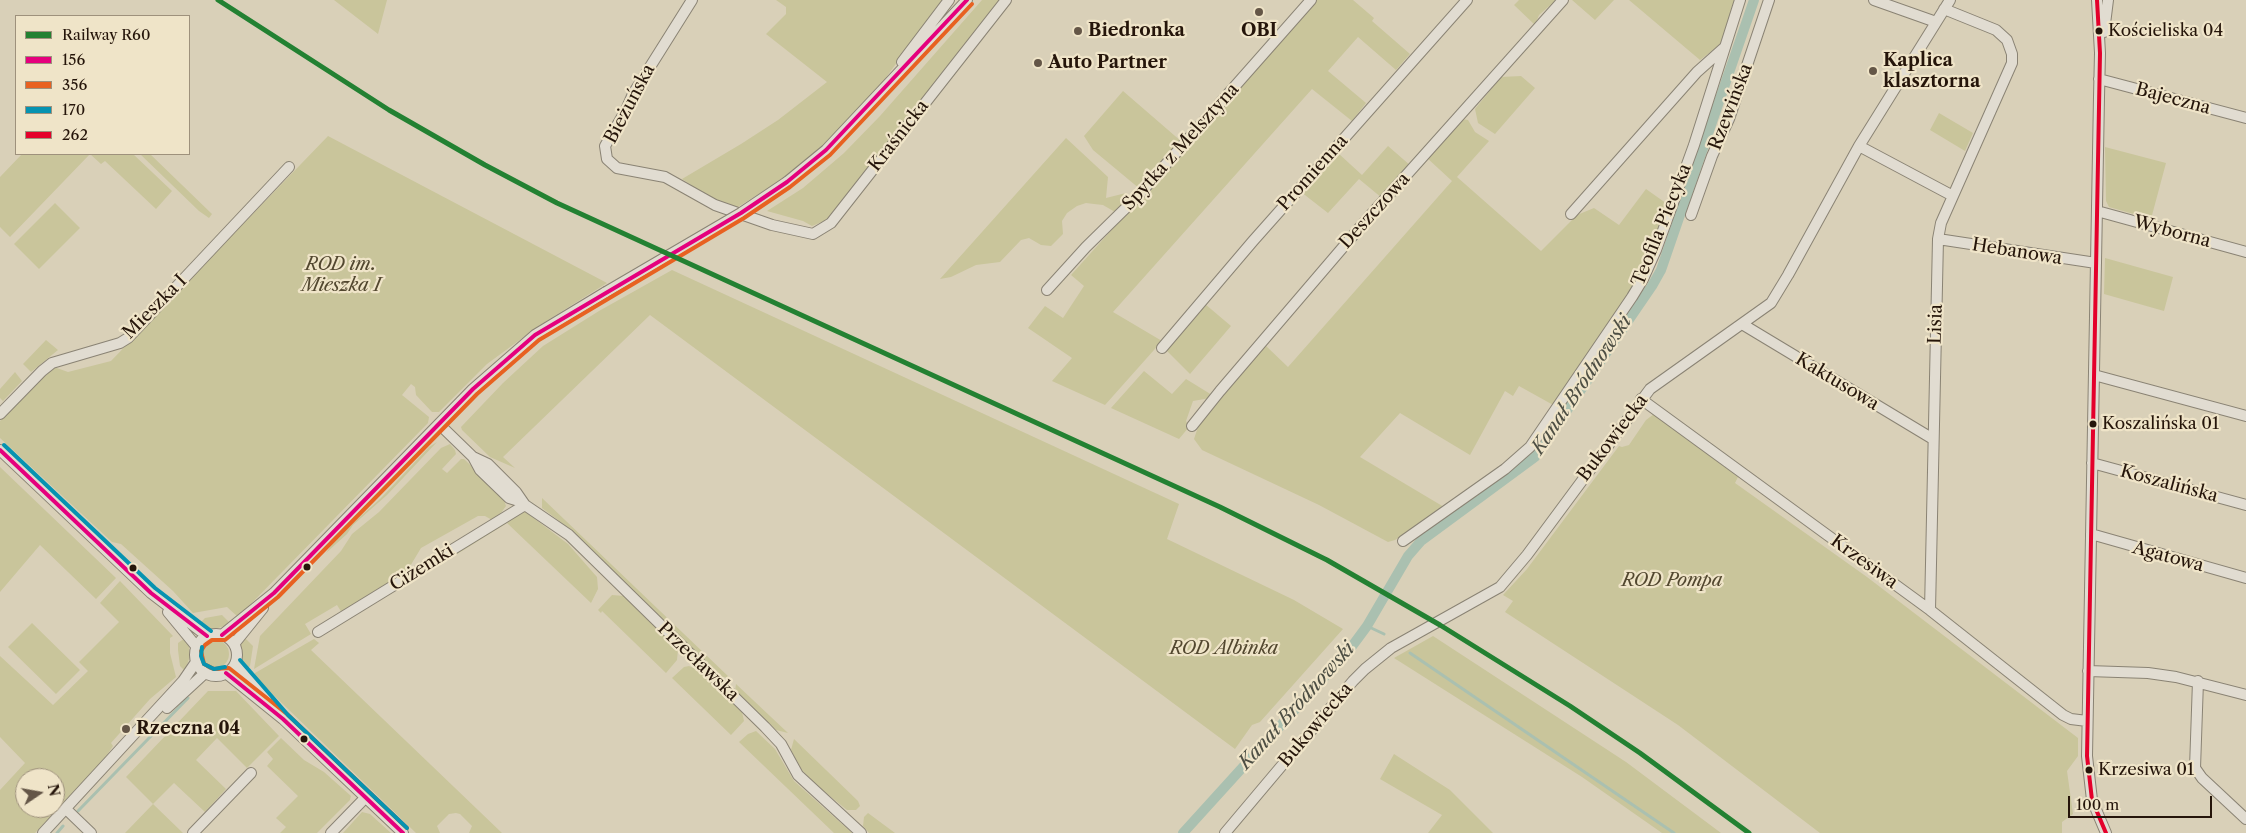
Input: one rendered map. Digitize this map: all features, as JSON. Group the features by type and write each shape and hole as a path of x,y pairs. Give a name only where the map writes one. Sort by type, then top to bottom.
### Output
{"street":[{"name":"Bieżuńska","path":"692,0 633,94 605,146 607,159 617,168 666,178 714,205 772,225"},
{"path":"873,101 949,0"},
{"path":"234,644 274,593 473,389 535,335 741,213 787,182 826,150 967,0"},
{"name":"Kraśnicka","path":"772,225 813,234 832,223 1006,0"},
{"name":"Spytka z Melsztyna","path":"1047,290 1086,247 1137,197 1311,0"},
{"name":"Promienna","path":"1162,348 1253,241 1467,0"},
{"name":"Deszczowa","path":"1192,426 1220,390 1368,218 1564,0"},
{"name":"Teofila Piecyka","path":"1404,541 1498,474 1530,447 1644,279 1656,250 1740,0"},
{"name":"Rzewińska","path":"1691,215 1712,156 1729,119 1769,0"},
{"path":"1874,0 1936,22"},
{"path":"2097,0 2100,79 2087,756 2091,792 2096,811 2106,833"},
{"path":"2100,53 2108,0"},
{"name":"Bukowiecka","path":"1225,833 1353,681 1366,669 1391,648 1500,586 1527,555 1650,389 1764,310 1776,297 1859,146 1947,5"},
{"name":"Lisia","path":"1930,610 1938,240 1941,223 2012,63 2012,54 2007,40 1996,30 1947,5"},
{"path":"1571,214 1697,72 1726,46"},
{"name":"Bajeczna","path":"2100,79 2246,118"},
{"path":"1859,146 1953,196"},
{"name":"Mieszka I","path":"0,414 52,363 128,338 289,167"},
{"name":"Wyborna","path":"2097,211 2246,252"},
{"name":"Hebanowa","path":"1938,240 2096,263"},
{"name":"Kaktusowa","path":"1742,324 1933,439"},
{"path":"2094,375 2246,416"},
{"name":"Krzesiwa","path":"1641,399 1870,573 1930,610 2064,715 2071,719 2087,721"},
{"name":"Przecławska","path":"439,424 473,456 488,464 516,492 523,503 569,535 766,727 781,744 798,776 861,833"},
{"path":"0,450 156,598 206,636 222,635 274,593"},
{"name":"Koszalińska","path":"2092,463 2246,505"},
{"name":"Ciżemki","path":"318,632 523,503"},
{"name":"Agatowa","path":"2091,534 2246,578"},
{"path":"43,833 125,746 183,681 196,662 196,646 156,598"},
{"path":"196,662 205,673 213,676 226,673 235,664 237,654 234,644 222,635"},
{"path":"196,646 206,636"},
{"path":"235,664 283,719"},
{"path":"2088,671 2148,673 2198,682 2246,695"},
{"path":"125,746 205,673"},
{"path":"226,673 283,719 403,833"},
{"path":"2198,682 2195,768 2202,778 2246,819"},
{"path":"193,833 251,773"},
{"path":"331,833 366,797"},
{"path":"66,809 91,833"}],"green space":[{"path":"334,0 387,0 378,34"},
{"path":"776,0 942,0 877,90 851,119 812,157 781,180 733,210 682,179 778,120 827,82 766,34 786,14 786,7"},
{"path":"982,0 1000,0 942,77 829,219 812,226 803,221 767,211 803,188 844,153 880,116"},
{"path":"1314,0 1353,0 1374,18 1372,21 1410,54 1396,70 1358,37 1328,71 1366,103 1352,121 1312,89 1113,312 1162,341 1105,405 1052,381 1072,358 1028,328 1045,306 1063,318 1084,286 1071,275"},
{"path":"1519,0 1556,0 1539,15 1535,25 1514,5"},
{"path":"1572,0 1614,0 1595,20"},
{"path":"1629,0 1736,0 1725,41 1700,60"},
{"path":"1521,76 1535,88 1495,134 1478,123 1475,109 1501,77"},
{"path":"1123,91 1182,142 1140,189 1093,150 1084,136"},
{"path":"1939,113 1973,133 1965,151 1930,130"},
{"path":"1462,119 1468,120 1475,132 1489,141 1457,177 1541,251 1577,215 1594,208 1619,225 1646,189 1670,206 1648,265 1555,406 1519,386 1513,396 1505,391 1470,455 1400,413 1360,457 1444,507 1395,540 1388,542 1319,505 1202,450 1194,439 1198,427 1235,379 1265,345 1288,367 1452,181 1426,157"},
{"name":"ROD im. Mieszka I","path":"328,136 607,283 540,325 487,364 439,412 432,412 416,395 415,387 411,384 402,395 429,417 428,423 238,617 227,607 193,613 173,591 121,544 112,542 0,438 0,421 54,367 68,372 111,361"},
{"path":"1066,138 1108,177 1106,198 1126,193 1131,198 1115,212 1103,205 1086,203 1077,206 1067,213 1062,221 1063,234 1051,246 1041,245 1029,238 1021,240 1000,262 976,265 951,277 940,279"},
{"path":"1388,146 1411,166 1382,198 1359,179 1328,213 1301,192 1338,153 1362,175"},
{"path":"2105,147 2166,163 2151,219 2109,207 2106,201"},
{"path":"21,155 89,155 10,237 0,227 0,177"},
{"path":"91,155 134,155 172,191 156,209 105,161 101,164"},
{"path":"141,155 151,155 212,214 209,218 199,211"},
{"path":"55,203 80,228 39,269 14,244"},
{"path":"2105,258 2173,277 2164,311 2104,294"},
{"name":"ROD Albinka","path":"672,270 1179,504 1167,539 1294,600 1343,629 1260,722 1252,725 1235,749 650,315 503,457 515,468 490,457 462,430 461,427 503,383 543,346 599,311"},
{"path":"1205,304 1231,326 1190,374 1167,351 1177,335"},
{"path":"46,340 58,350 31,372 23,364"},
{"path":"1144,371 1172,394 1186,379 1212,395 1210,398 1193,401 1186,421 1189,427 1179,439 1111,408"},
{"path":"15,372 22,381 3,401 0,398 0,389"},
{"name":"ROD Pompa","path":"1654,414 1738,477 1735,483 1867,577 2078,738 2078,756 2067,771 2073,814 2062,822 2062,833 1820,833 1678,725 1505,612 1513,601 1503,595 1527,569 1619,446 1629,445 1646,420"},
{"path":"437,442 387,495 353,525 347,534 326,553 337,537 380,499 429,447"},
{"path":"450,444 456,454 442,469 447,473 461,459 464,459 502,495 506,506 501,513 492,520 485,516 478,516 421,548 406,573 342,613 337,605 305,624 311,634 254,669 260,636 341,551 352,534 379,512 441,448"},
{"path":"0,467 116,578 96,599 40,545 0,592"},
{"path":"542,498 730,678 721,677 575,533 542,508"},
{"path":"523,510 568,544 597,577 598,589 591,603 507,523 430,571 429,567"},
{"path":"120,581 173,636 170,638 170,653 176,677 150,699 111,743 113,746 101,764 65,802 65,768 20,768 25,763 0,737 0,656 53,705 88,671 79,662 119,622 100,603"},
{"path":"612,595 624,596 678,650 677,660 666,673 602,611 601,613 598,610"},
{"path":"222,615 231,624 208,629 199,624 205,618"},
{"path":"32,623 80,670 56,694 8,647"},
{"path":"1433,636 1626,762 1721,833 1662,833 1582,777 1394,658"},
{"path":"244,637 253,646 250,666 246,671 241,663 240,655 241,643"},
{"path":"185,638 189,645 190,656 185,671 180,666 178,643"},
{"path":"314,639 319,643 311,650 502,833 469,833 472,826 460,814 456,813 449,814 437,826 440,833 416,833 255,677 255,673"},
{"path":"215,640 225,644 229,654 225,664 215,668 205,664 201,654 205,644"},
{"path":"689,666 698,670 742,712 744,721 731,735 672,678 684,667"},
{"path":"736,684 788,733 776,730 735,691"},
{"path":"208,691 236,691 279,736 247,768 217,738 196,760 226,789 205,812 174,783 153,804 126,777"},
{"path":"756,731 775,749 794,781 852,833 834,833 739,742 748,734"},
{"path":"281,738 304,760 324,772 351,796 350,800 317,833 280,833 286,827 276,818 298,796 267,766 273,759 267,752"},
{"path":"794,739 858,801 860,806 856,810 847,810 815,784 801,769 791,750"},
{"path":"1394,754 1450,790 1493,833 1428,833 1442,815 1380,779"},
{"path":"15,774 15,818 49,818 35,833 0,833 0,790"},
{"path":"153,804 183,833 125,833"},
{"path":"362,812 370,814 391,833 343,833"},
{"path":"868,813 895,833 869,833 863,826 864,817"}],"waterway":[{"name":"Kanał Bródnowski","path":"1183,833 1350,649 1367,626 1408,556 1421,541 1535,457 1661,270 1754,0"},
{"path":"1367,626 1384,634"},
{"path":"1410,653 1674,833"},
{"path":"78,811 188,698"},
{"path":"57,833 63,826"}],"rail line":[{"name":"R60","path":"218,0 389,110 485,165 557,203 1220,507 1327,560 1440,625 1570,706 1640,753 1749,833"}],"transit line":[{"name":"156","path":"222,635 274,593 473,389 535,335 741,213 787,182 826,150 967,0"},
{"name":"262","path":"2097,0 2100,53 2087,756 2092,800 2106,833"},
{"name":"356","path":"407,828 287,714 229,668 214,669 204,664 201,651 205,645 212,640 225,640 278,597 477,394 539,340 744,218 790,187 830,155 972,4"},
{"name":"170","path":"4,445 155,588 211,631"},
{"name":"156","path":"0,450 151,593 207,636"},
{"name":"170","path":"202,647 201,656 204,664 214,669 225,667"},
{"name":"170","path":"240,660 288,715 407,828"},
{"name":"156","path":"226,673 283,719 403,833"}],"place":[{"name":"OBI","path":"1259,12"},
{"name":"Biedronka","path":"1078,31"},
{"name":"Kościeliska 04","path":"2099,31"},
{"name":"Auto Partner","path":"1038,63"},
{"name":"Kaplica klasztorna","path":"1873,71"},
{"name":"Koszalińska 01","path":"2093,424"},
{"name":"Rzeczna 04","path":"126,729"},
{"name":"Krzesiwa 01","path":"2089,770"}]}
